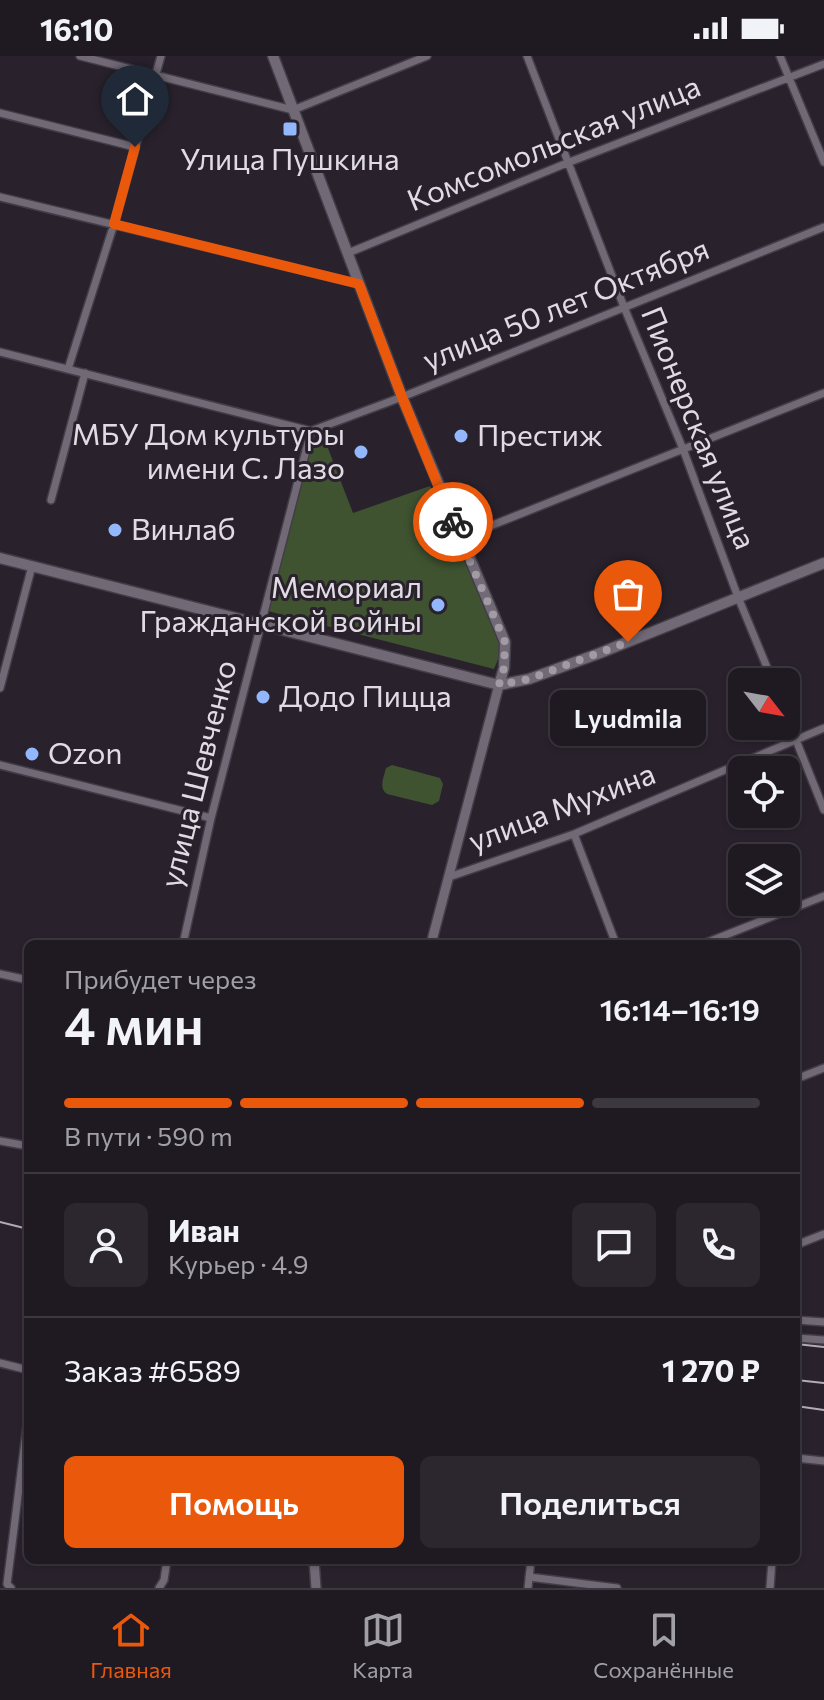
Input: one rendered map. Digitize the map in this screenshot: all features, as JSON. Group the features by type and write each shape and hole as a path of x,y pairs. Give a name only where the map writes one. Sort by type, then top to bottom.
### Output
{"main road":[{"path":"273,56 402,397 505,642 504,668 499,685"},
{"path":"0,558 499,685 529,679 600,653 824,563"}],"street":[{"path":"80,56 293,110 427,56"},
{"path":"68,369 114,224 161,56"},
{"name":"Пионерская улица","path":"527,56 767,668"},
{"path":"780,56 824,162"},
{"name":"Комсомольская улица","path":"348,253 567,163 824,64"},
{"path":"0,113 135,147"},
{"path":"0,197 359,284"},
{"name":"улица 50 лет Октября","path":"311,431 824,227"},
{"path":"0,352 311,431"},
{"path":"51,500 85,373"},
{"path":"460,538 824,393"},
{"name":"улица Шевченко","path":"184,940 211,818 311,431"},
{"path":"0,688 32,566"},
{"path":"432,940 499,685"},
{"name":"улица Мухина","path":"800,737 824,728"},
{"name":"улица Мухина","path":"449,877 574,834 794,740"},
{"path":"796,740 824,810"},
{"path":"0,765 211,818"},
{"path":"574,834 614,940"},
{"path":"713,940 824,896"},
{"path":"0,974 24,979"},
{"path":"800,1077 824,1068"},
{"path":"0,1141 24,1145"},
{"path":"800,1243 824,1234"},
{"path":"800,1320 824,1322"},
{"path":"800,1338 824,1340"},
{"path":"0,1363 24,1369"},
{"path":"9,1586 24,1453"},
{"path":"800,1458 824,1461"},
{"path":"159,1588 164,1580 166,1564"},
{"path":"314,1564 316,1588"},
{"path":"528,1588 531,1564"},
{"path":"770,1588 772,1564"},
{"path":"529,1577 617,1588"}],"green space":[{"path":"326,443 353,513 430,486 464,548 505,642 494,669 264,610 310,447"},
{"path":"392,765 440,778 443,784 439,801 432,805 387,794 382,782 386,768"}],"railway":[{"path":"0,1222 24,1228"},
{"path":"800,1344 824,1347"},
{"path":"800,1380 824,1383"},
{"path":"800,1407 824,1410"}],"way so far":[{"path":"453,522 505,642 504,668 499,685 529,679 628,642"}],"place":[{"name":"Улица Пушкина","path":"290,129"},
{"name":"Престиж","path":"461,436"},
{"name":"МБУ Дом культуры имени С. Лазо","path":"361,452"},
{"name":"Винлаб","path":"115,530"},
{"name":"Мемориал Гражданской войны","path":"438,605"},
{"name":"Lyudmila","path":"628,642"},
{"name":"Додо Пицца","path":"263,697"},
{"name":"Ozon","path":"32,754"}],"route":[{"path":"135,147 114,224 359,284 453,522"}]}
